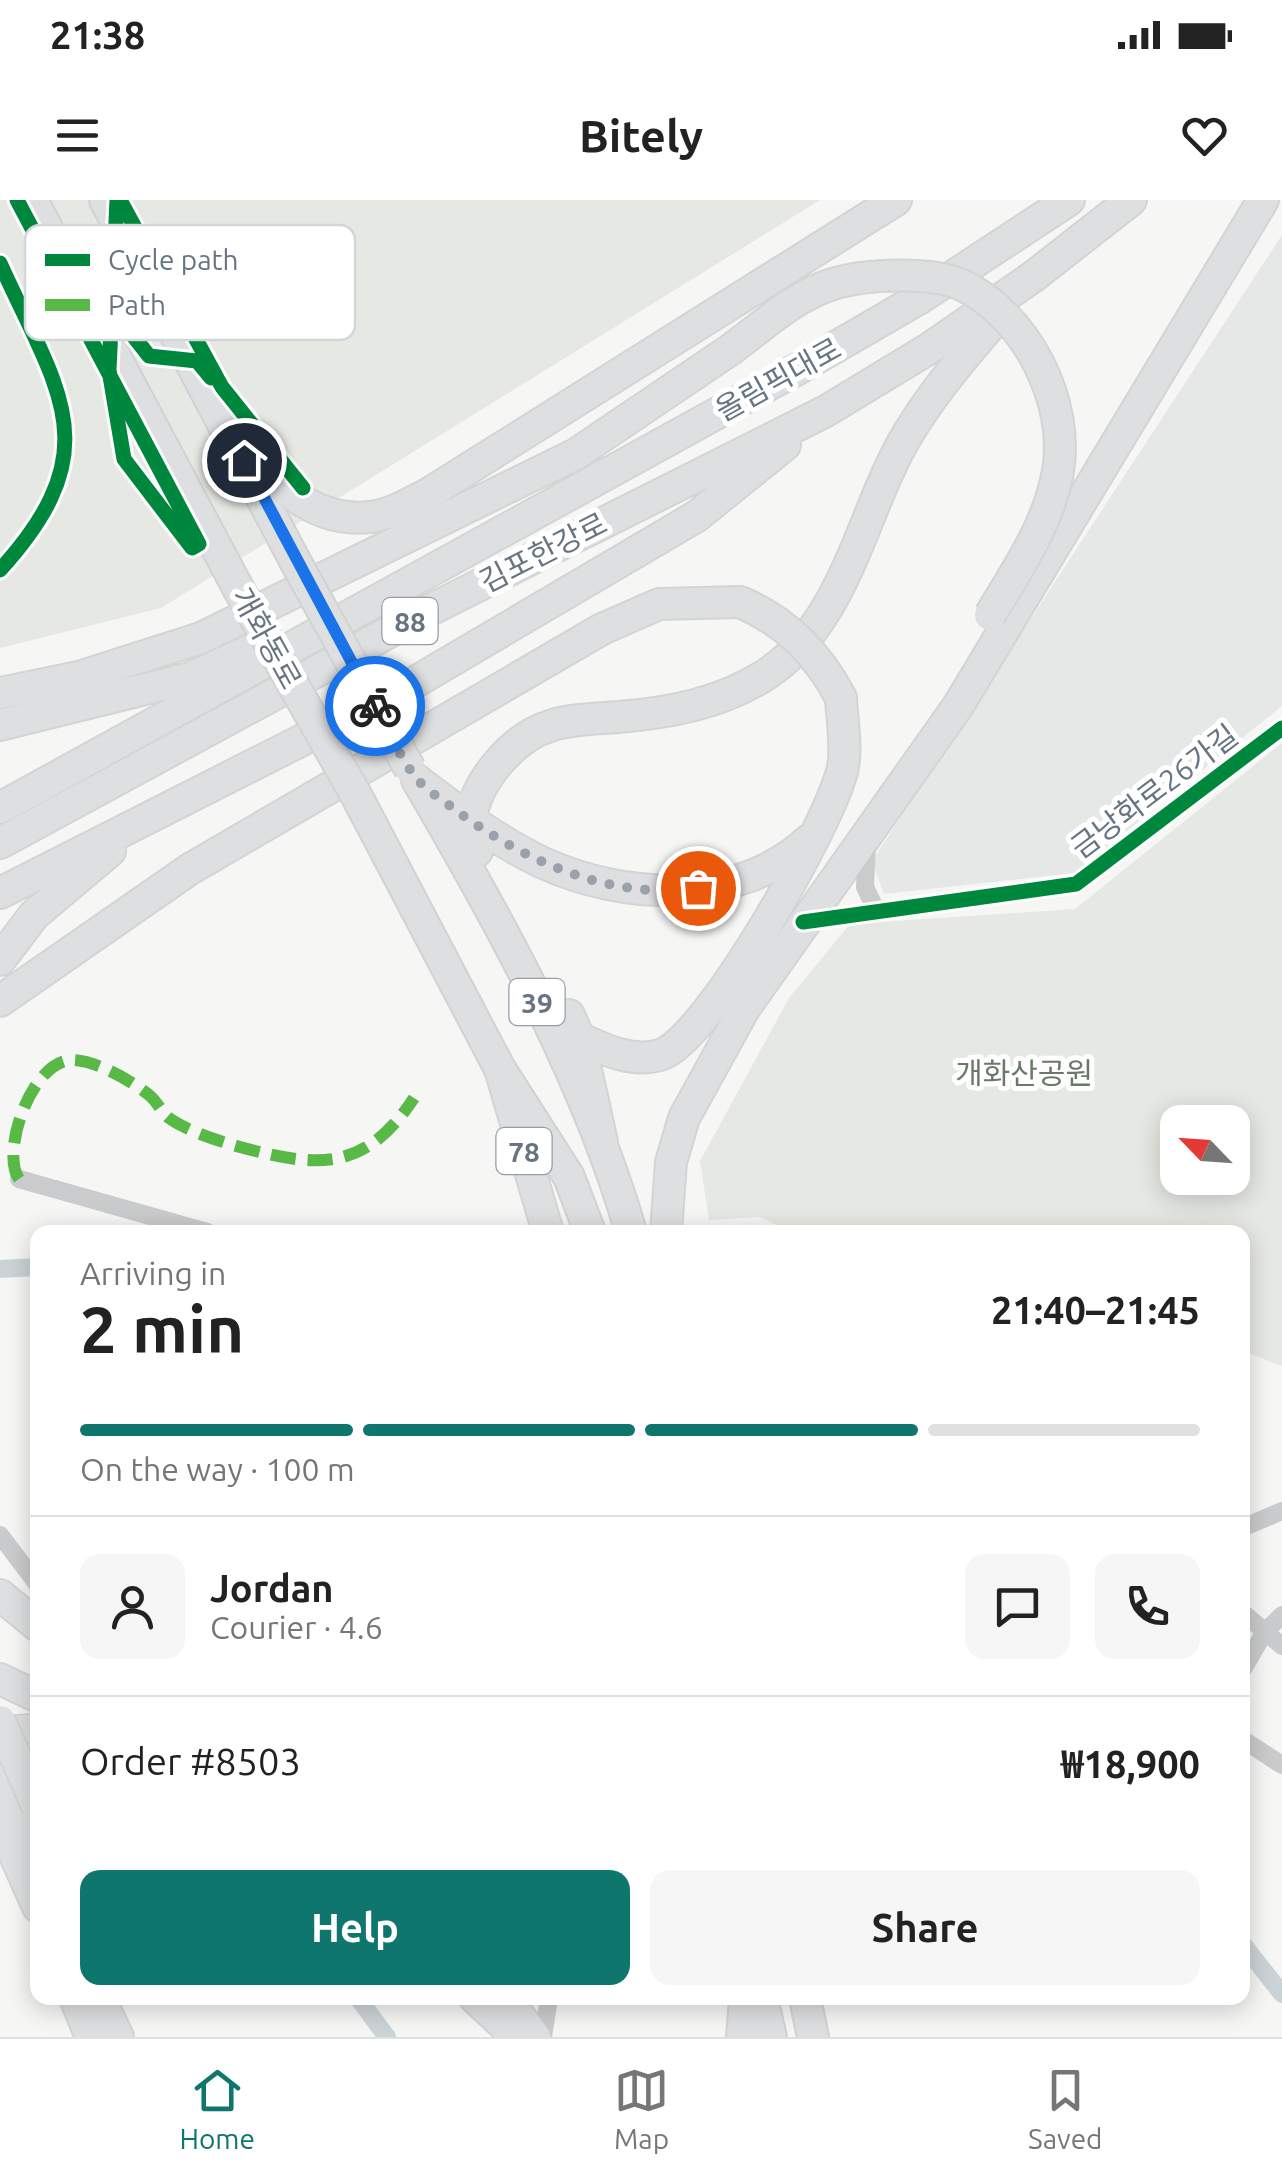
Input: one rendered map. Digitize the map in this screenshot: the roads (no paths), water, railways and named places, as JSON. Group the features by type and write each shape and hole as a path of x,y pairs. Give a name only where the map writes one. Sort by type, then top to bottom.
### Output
{"main road":[{"name":"개화동로","path":"32,200 46,225"},
{"name":"개화동로","path":"104,200 118,225"},
{"path":"210,393 250,453 299,499 338,516 370,517 428,494 896,200"},
{"name":"올림픽대로","path":"478,546 920,298 1070,200"},
{"name":"올림픽대로","path":"826,411 930,348 1034,276 1131,200"},
{"path":"666,1225 670,1162 684,1118 744,1009 958,706 1263,200"},
{"path":"0,693 79,677 200,638 576,454 831,284 894,275 960,284 996,310 1038,362 1058,411 1058,468 1033,541 874,802 843,865"},
{"path":"474,836 492,774 526,735 551,725 711,702 764,676 785,660 835,592 909,432 948,376 1034,276"},
{"name":"개화동로","path":"108,340 238,588 355,794 500,1069 568,1177 587,1225"},
{"name":"개화동로","path":"181,340 294,559 566,1057 602,1142 629,1225"},
{"path":"0,893 405,688 546,607 697,516 826,411"},
{"name":"김포한강로","path":"0,842 447,601 826,411"},
{"name":"88","path":"0,725 190,678 478,546"},
{"name":"김포한강로","path":"0,808 478,546"},
{"path":"0,1002 190,869 602,629 659,604 740,602 761,611 813,652 841,698 844,766 819,831 710,1008 684,1042 663,1054 639,1058 574,1026 602,1142"},
{"path":"415,776 474,836 544,864 627,888 675,892 760,873 791,856 819,831"},
{"path":"2,956 57,893 164,809"},
{"path":"0,988 38,972"},
{"name":"78","path":"500,1069 546,1225"},
{"path":"0,1596 30,1620"},
{"path":"0,1679 30,1693"},
{"path":"0,1720 30,1789"},
{"path":"0,1731 30,1729"},
{"path":"0,1756 30,1765"},
{"path":"0,1768 30,1837"},
{"path":"0,1822 30,1889"},
{"path":"78,2005 92,2037"},
{"path":"104,2005 121,2037"},
{"path":"114,2005 121,2037"},
{"path":"487,2005 523,2026"},
{"path":"742,2037 744,2005"},
{"path":"764,2005 771,2037"},
{"path":"806,2005 813,2037"}],"street":[{"name":"금낭화로26가길","path":"803,922 1076,884 1282,728"},
{"path":"870,828 865,887 876,910"},
{"path":"19,1179 182,1225"},
{"path":"1250,1525 1282,1511"},
{"path":"0,1535 30,1574"},
{"path":"1250,1657 1264,1633 1282,1614"},
{"path":"1250,1620 1282,1646"},
{"path":"1250,1744 1282,1765"},
{"path":"523,2026 542,2005"}],"waterway":[{"path":"0,1269 30,1267"},
{"path":"1250,1953 1282,1994"},
{"path":"363,2005 387,2037"}],"park label":[{"name":"개화산공원","path":"1024,1073"}]}
